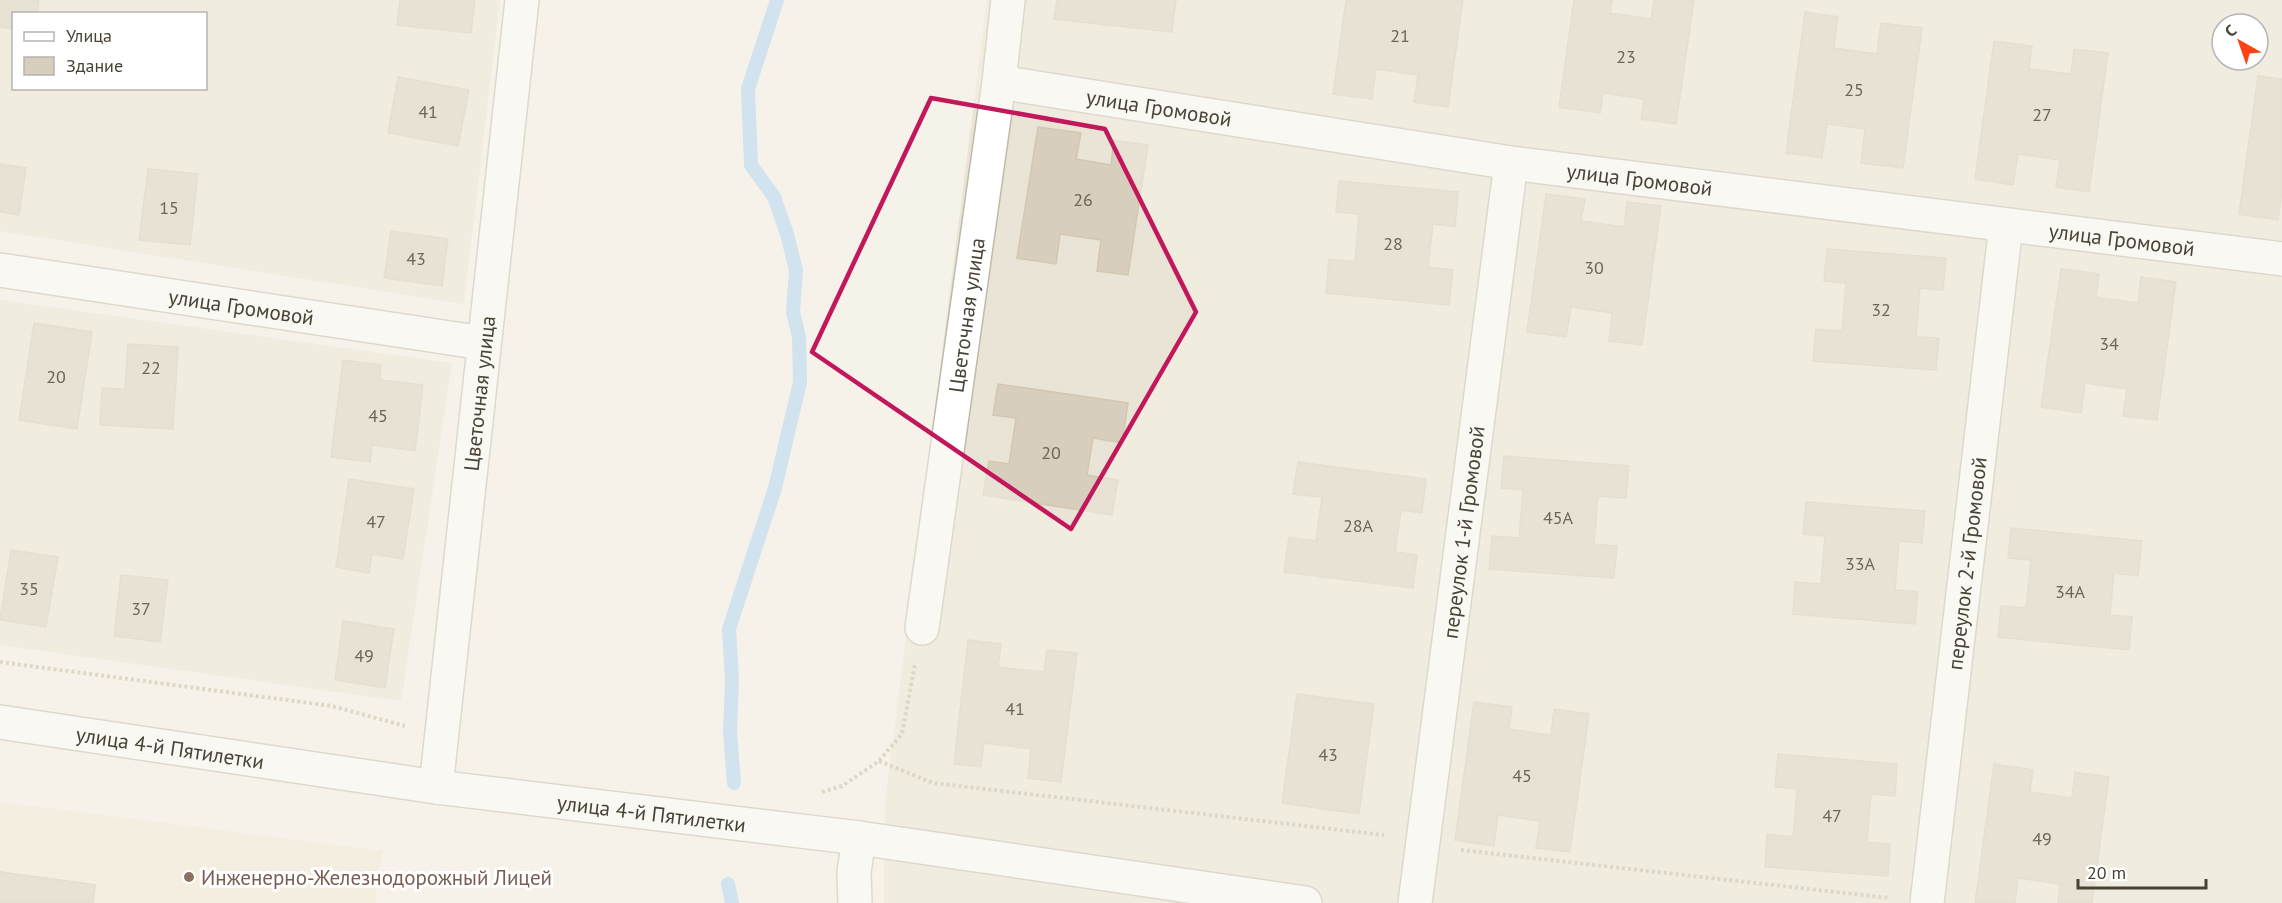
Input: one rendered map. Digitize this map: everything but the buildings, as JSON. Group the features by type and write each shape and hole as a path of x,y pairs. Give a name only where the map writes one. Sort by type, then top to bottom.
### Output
{"street":[{"name":"Цветочная улица","path":"436,787 522,0"},
{"name":"Цветочная улица","path":"922,628 999,82 1008,0"},
{"name":"улица Громовой","path":"999,82 1511,163 2282,259"},
{"name":"переулок 1-й Громовой","path":"1415,903 1511,163"},
{"name":"переулок 2-й Громовой","path":"1928,903 2006,225"},
{"name":"улица Громовой","path":"0,270 483,343"},
{"name":"улица 4-й Пятилетки","path":"0,722 436,787 859,838 1305,903"},
{"path":"855,903 854,872 859,838"}],"path":[{"path":"821,793 842,786 879,761 903,734 922,628"},
{"path":"0,662 332,706 395,724 442,730"}],"highlighted area":[{"path":"931,98 1105,129 1196,312 1071,529 812,352"}],"shaded area":[{"path":"0,0 500,0 464,304 0,231"},
{"path":"987,0 2282,0 2282,903 884,903 885,801"},
{"path":"0,300 452,363 401,701 0,645"},
{"name":"Инженерно-Железнодорожный Лицей","path":"0,802 382,851 375,903 0,903"}],"waterway":[{"path":"734,783 730,732 732,679 729,629 775,488 800,382 799,337 793,312 796,270 774,197 751,165 748,89 777,0"},
{"path":"728,884 732,903"}],"place":[{"name":"Инженерно-Железнодорожный Лицей","path":"189,877"}]}
